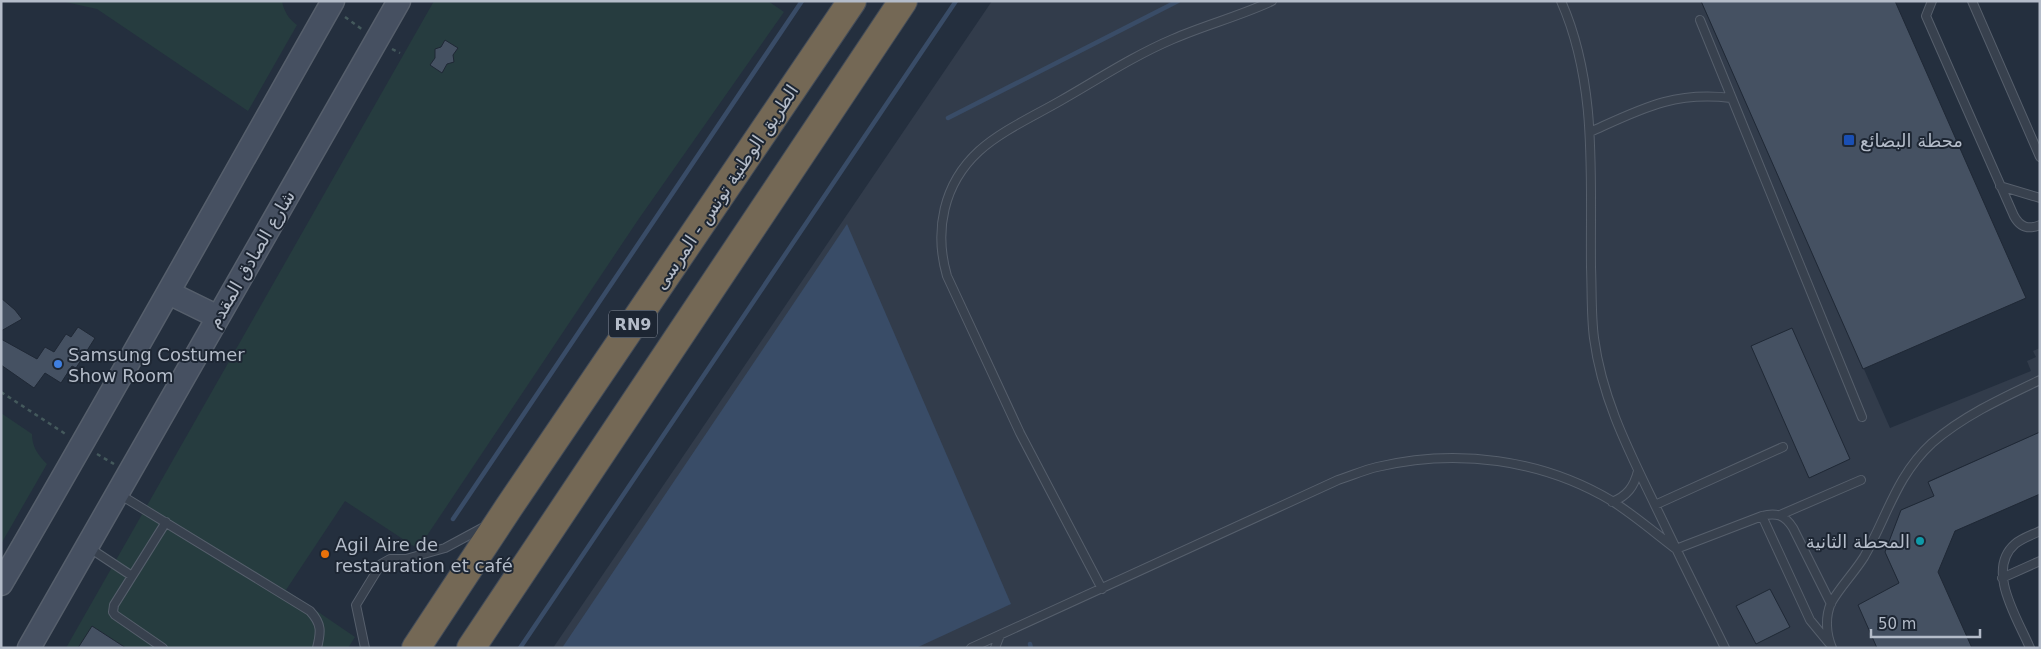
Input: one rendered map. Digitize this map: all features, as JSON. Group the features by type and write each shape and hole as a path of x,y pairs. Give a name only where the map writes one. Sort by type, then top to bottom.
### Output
{"highway":[{"name":"الطريق الوطنية تونس - المرسى","path":"416,648 509,507 852,1"},
{"name":"RN9","path":"471,648 904,1"}],"main road":[{"path":"1,584 83,445 232,177 333,1"},
{"name":"شارع الصادق المقدم","path":"29,648 399,1"},
{"path":"169,293 218,317"}],"lane":[{"path":"1102,589 1020,433 946,276 940,233 946,204 951,189 964,168 992,141 1143,53 1193,30 1272,1"},
{"path":"1562,1 1569,17 1580,57 1590,132 1592,314 1594,338 1603,386 1611,412 1638,471 1725,648"},
{"path":"1932,1 1926,16 2000,186 2018,223 2025,227 2033,228 2040,225"},
{"path":"1972,1 2040,157"},
{"path":"1700,20 1862,417"},
{"path":"1590,132 1647,106 1664,101 1698,96 1731,98"},
{"path":"2000,186 2040,198"},
{"path":"1830,645 1827,616 1831,604 1863,559 1897,486 1918,457 1938,438 1960,422 2040,380"},
{"path":"1655,505 1782,447"},
{"path":"972,648 1338,480 1376,467 1416,460 1457,457 1498,461 1538,469 1576,483 1612,502 1676,549"},
{"path":"1612,502 1622,498 1630,491 1636,482 1638,471"},
{"path":"1780,515 1861,480"},
{"path":"117,493 310,611 318,620 320,636 317,648"},
{"path":"364,648 356,605 381,564 390,559 406,559 444,548 483,528 509,507"},
{"path":"1676,549 1771,513 1780,515 1788,520 1793,528 1831,604"},
{"path":"1762,516 1810,620 1830,645"},
{"path":"163,648 113,612 114,605 166,522"},
{"path":"2030,648 2002,578 2003,565 2008,553 2016,543 2040,531"},
{"path":"87,546 132,576"},
{"path":"2002,578 2040,561"},
{"path":"995,648 1000,635"}],"path":[{"path":"1,392 129,473"}],"shaded area":[{"path":"992,1 1701,1 1890,428 2031,371 2027,361 2036,357 2033,351 2040,348 2040,432 1929,481 1934,496 1901,510 1885,552 1899,583 1877,648 553,648"}],"green space":[{"path":"61,1 282,1 287,15 297,25 248,111 97,9"},
{"path":"434,1 768,1 784,12 638,220 418,549 345,501 286,590 355,637 348,648 66,648"},
{"path":"1,413 32,434 36,450 47,464 1,544"}],"water":[{"path":"847,224 1011,604 916,648 562,648"}],"building":[{"name":"محطة البضائع","path":"1701,1 1895,1 2026,298 1863,369"},
{"path":"445,40 458,48 453,55 454,62 447,64 442,73 430,65 435,58 435,49 441,47"},
{"path":"1,298 22,319 1,331"},
{"path":"78,327 95,338 76,368 72,366 61,383 45,373 34,388 1,365 1,339 37,359 45,347 54,352 66,334 71,337"},
{"path":"1792,328 1850,459 1809,478 1751,346"},
{"name":"المحطة الثانية","path":"2040,432 2040,494 1955,531 1938,572 1972,648 1877,648 1858,605 1899,583 1885,552 1901,510 1934,496 1928,482"},
{"path":"1770,589 1790,627 1756,644 1736,606"},
{"path":"92,626 126,648 78,648"}],"waterway":[{"path":"453,519 802,1"},
{"path":"520,648 956,1"},
{"path":"948,118 1178,1"},
{"path":"1030,644 1031,648"}],"place":[{"name":"محطة البضائع","path":"1849,140"},
{"name":"Samsung Costumer Show Room","path":"58,364"},
{"name":"المحطة الثانية","path":"1920,541"},
{"name":"Agil Aire de restauration et café","path":"325,554"}]}
